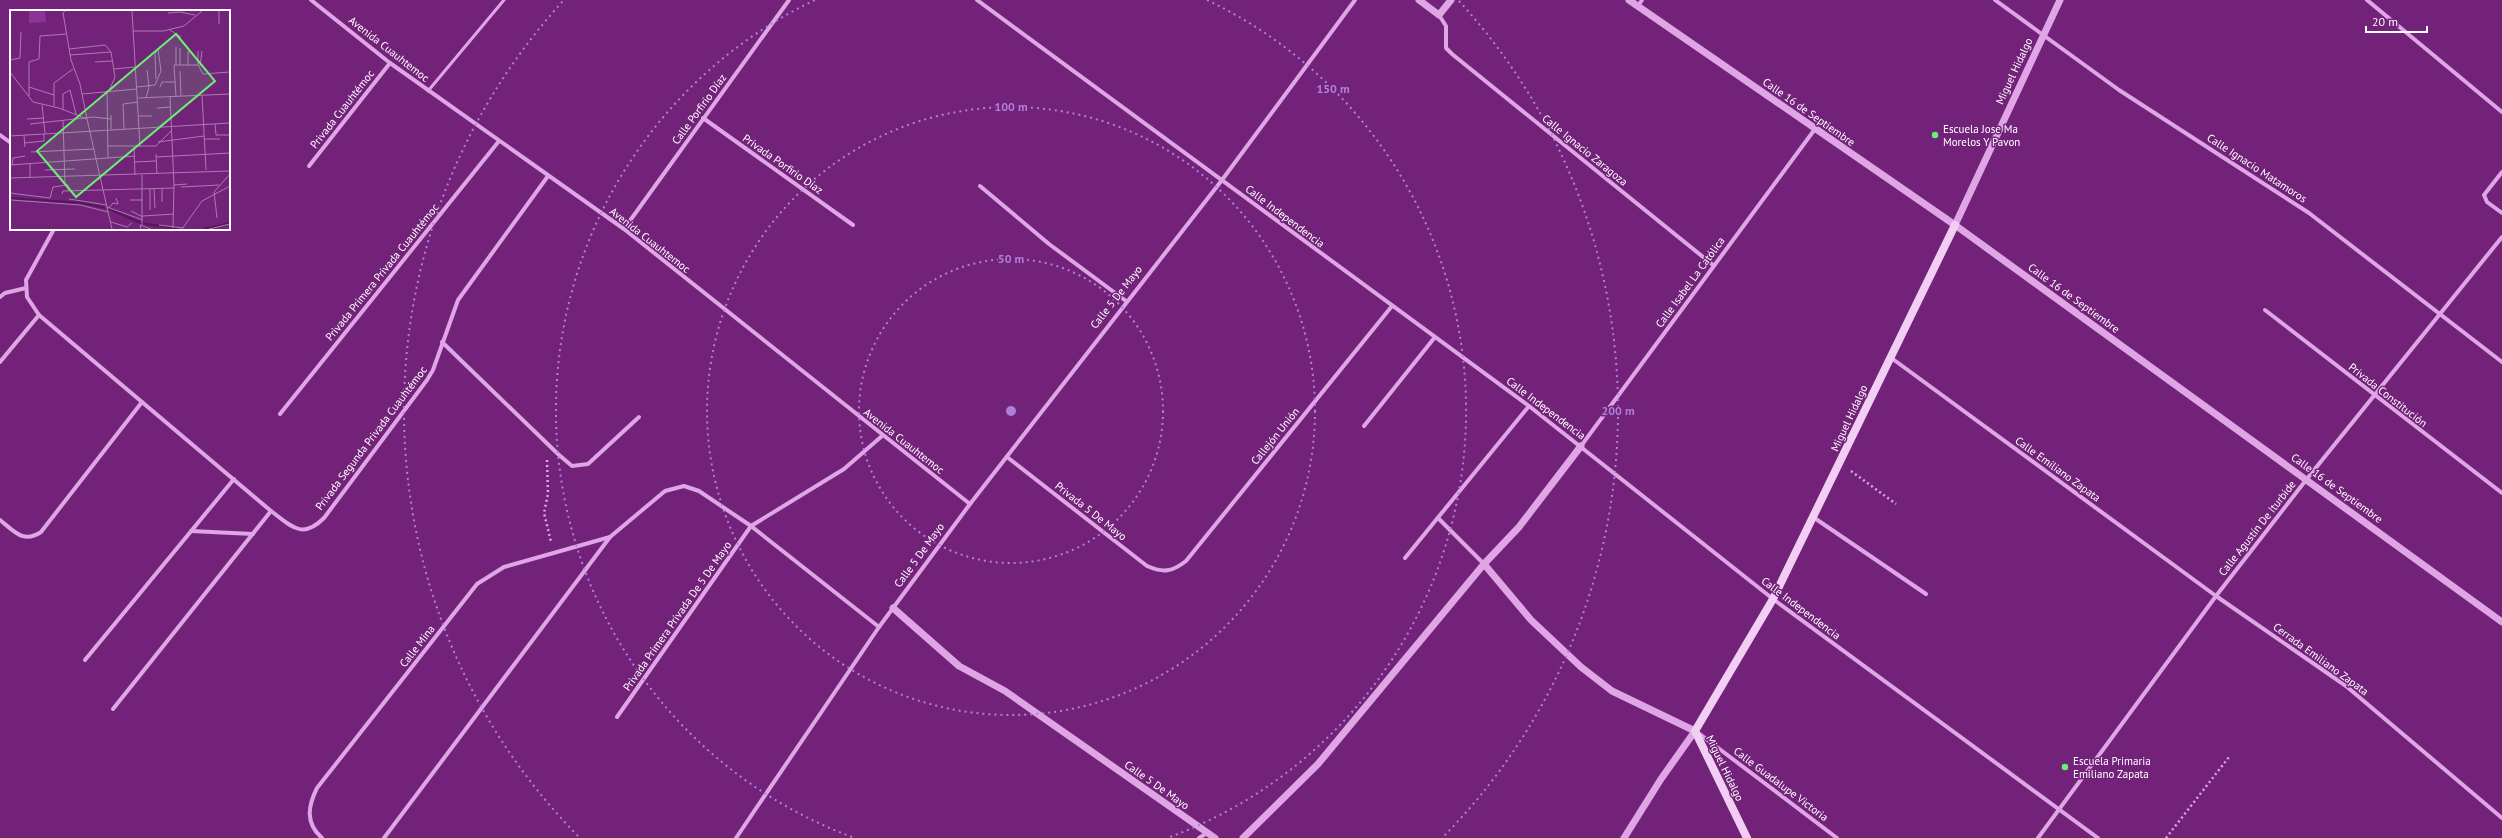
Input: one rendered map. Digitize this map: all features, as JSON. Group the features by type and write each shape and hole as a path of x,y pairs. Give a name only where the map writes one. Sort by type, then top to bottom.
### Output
{"main road":[{"name":"Miguel Hidalgo","path":"1747,838 1695,731 1772,599 1955,225"}],"street":[{"name":"Avenida Cuauhtemoc","path":"311,0 428,91 624,229 882,436 970,504"},
{"name":"Calle Porfirio Díaz","path":"624,229 789,0"},
{"name":"Calle Independencia","path":"977,0 1529,406 1772,599 2098,838"},
{"name":"Calle 5 De Mayo","path":"736,838 893,608 970,504 1126,301 1222,180 1355,0"},
{"path":"1419,0 1440,15 1451,0"},
{"name":"Calle 16 de Septiembre","path":"1629,0 1640,3 1815,129 1955,225 2502,622"},
{"name":"Calle Ignacio Matamoros","path":"1995,0 2042,36 2119,90 2309,213 2441,313 2502,362"},
{"name":"Miguel Hidalgo","path":"1955,225 2060,0"},
{"path":"2367,0 2502,112"},
{"name":"Calle Ignacio Zaragoza","path":"1440,15 1446,26 1446,48 1713,266"},
{"name":"Privada Cuauhtémoc","path":"309,166 390,62"},
{"name":"Privada Porfirio Díaz","path":"703,118 853,225"},
{"name":"Calle Isabel La Católica","path":"1581,446 1815,129"},
{"path":"0,135 10,142"},
{"name":"Privada Primera Privada Cuauhtémoc","path":"280,414 499,141"},
{"path":"2502,172 2484,195 2487,202 2502,213"},
{"name":"Privada Segunda Privada Cuauhtémoc","path":"271,511 293,528 302,530 316,526 427,380 433,370 454,310 466,287 548,176"},
{"path":"980,186 1044,239 1126,301"},
{"path":"53,230 28,272 26,288 27,297 39,315 271,511 112,709"},
{"name":"Calle Agustín De Iturbide","path":"2038,838 2060,811 2216,596 2373,395 2502,237"},
{"path":"0,297 5,293 26,288"},
{"name":"Callejón Unión","path":"1167,571 1176,569 1186,561 1392,306"},
{"name":"Privada Constitución","path":"2265,310 2373,395 2502,493"},
{"path":"0,362 39,315"},
{"path":"1364,426 1436,337"},
{"path":"442,342 566,462 580,467 588,464 639,417"},
{"name":"Calle Emiliano Zapata","path":"1890,357 2216,596"},
{"path":"0,520 23,537 33,538 41,532 142,402"},
{"path":"1405,558 1529,406"},
{"path":"879,627 751,526 850,464 882,436"},
{"path":"1243,838 1318,764 1484,564 1519,528 1581,446"},
{"name":"Privada 5 De Mayo","path":"1007,457 1147,566 1159,571 1167,571"},
{"path":"85,660 234,479"},
{"name":"Calle Mina","path":"384,838 610,537 665,491 676,487 689,486 751,526"},
{"path":"1812,516 1926,594"},
{"path":"1438,518 1484,564 1531,620 1581,667 1612,691 1695,731 1661,779 1624,838"},
{"name":"Privada Primera Privada De 5 De Mayo","path":"617,717 751,526"},
{"path":"191,531 253,534"},
{"name":"Calle Mina","path":"322,838 311,822 309,813 310,802 317,788 476,584 504,567 555,554 610,537"},
{"name":"Cerrada Emiliano Zapata","path":"2216,596 2346,686 2412,740 2501,817"},
{"name":"Calle 5 De Mayo","path":"893,608 959,666 1005,691 1215,838"},
{"name":"Calle Guadalupe Victoria","path":"1695,731 1837,838"},
{"path":"1199,838 1206,833"}],"lane":[{"path":"428,91 504,0"}],"path":[{"path":"547,444 548,494 544,513 555,554"},
{"path":"1839,463 1896,504"},
{"path":"2166,838 2229,757"}],"place":[{"name":"Escuela Jose Ma Morelos Y Pavon","path":"1935,135"},
{"name":"Escuela Primaria Emiliano Zapata","path":"2065,767"}]}
